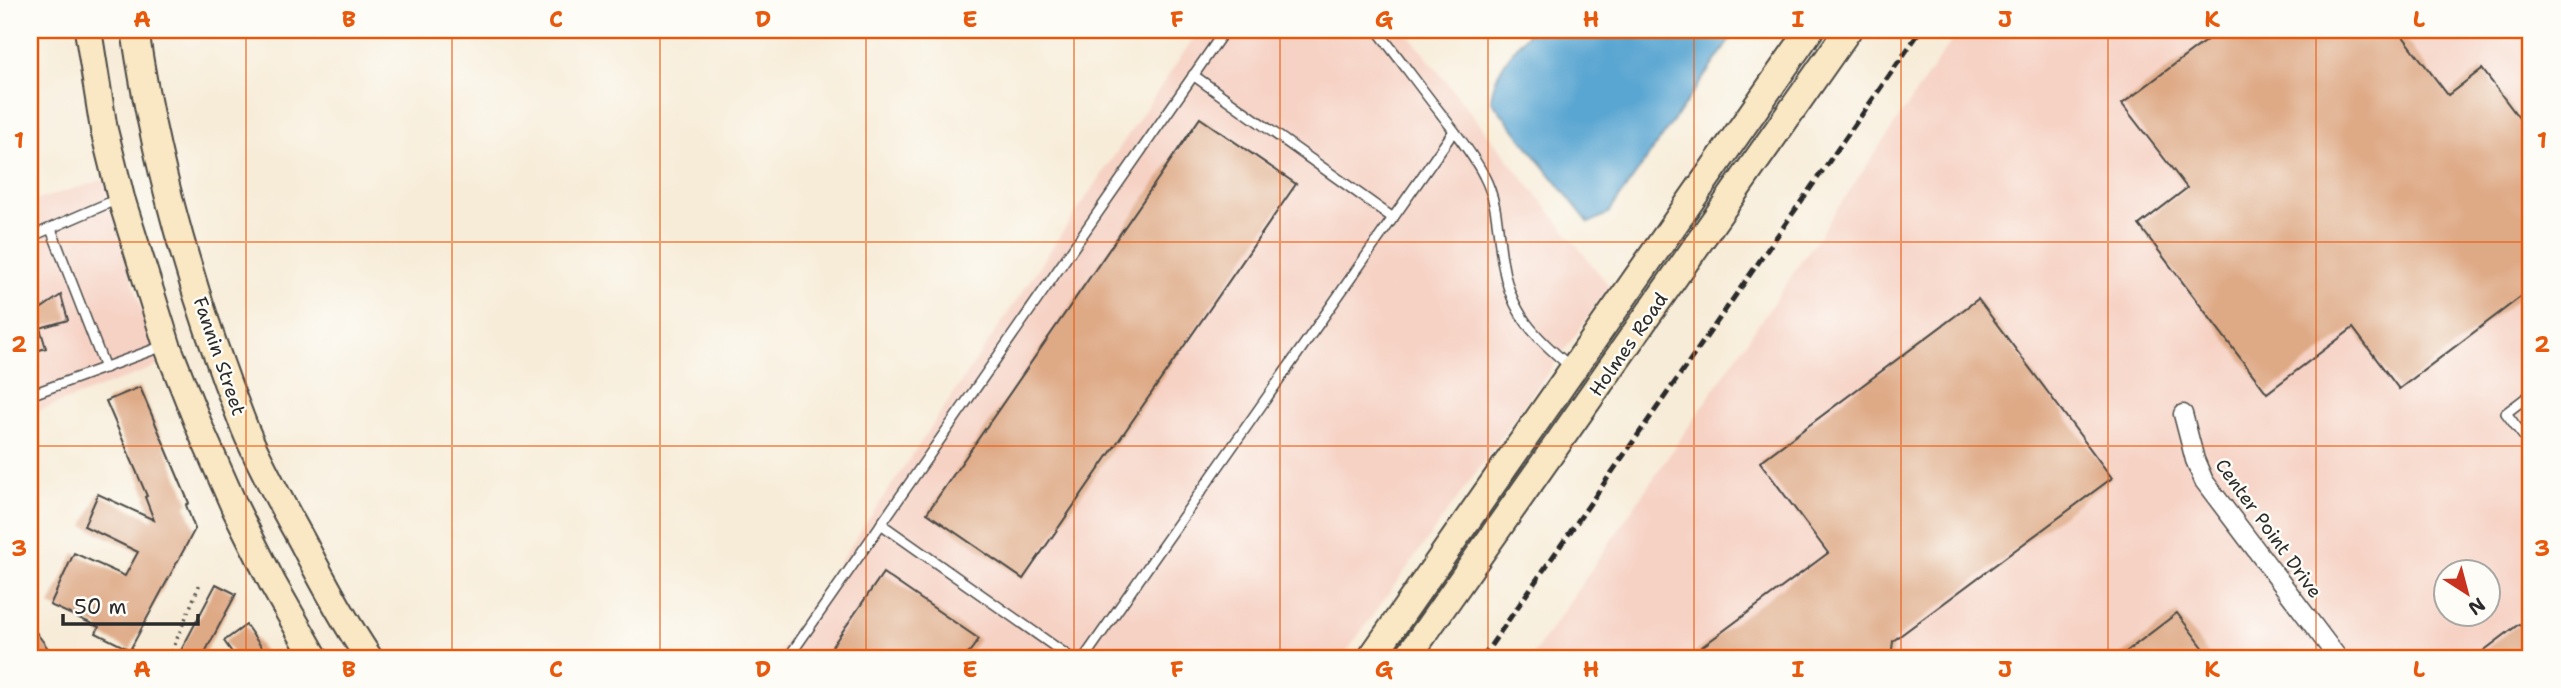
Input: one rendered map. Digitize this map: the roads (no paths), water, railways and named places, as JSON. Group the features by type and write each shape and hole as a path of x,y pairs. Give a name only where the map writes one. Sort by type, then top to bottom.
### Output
{"main road":[{"path":"89,30 104,130 121,198 167,345 201,431 236,508 273,584 315,658"},
{"name":"Fannin Street","path":"135,30 144,89 180,236 206,322 242,419 275,490 346,622 369,658"},
{"name":"Holmes Road","path":"1371,658 1811,30"},
{"name":"Holmes Road","path":"1407,658 1848,30"},
{"path":"1573,369 1599,385"},
{"path":"236,508 275,490"}],"street":[{"name":"Center Point Drive","path":"2183,414 2195,460 2204,481 2338,658"}],"lane":[{"path":"788,658 1225,30"},
{"path":"1377,30 1454,131 1486,179 1497,213 1503,265 1510,294 1523,320 1540,341 1573,369"},
{"path":"1193,75 1393,218"},
{"path":"1084,658 1454,131"},
{"path":"30,237 121,198"},
{"path":"51,229 105,368"},
{"path":"30,396 167,345"},
{"path":"2531,394 2506,413 2531,446"},
{"path":"881,524 1071,658"}],"water":[{"path":"1531,30 1737,30 1608,214 1589,223 1491,100 1500,71"}],"railway":[{"path":"1482,658 1921,30"}]}
